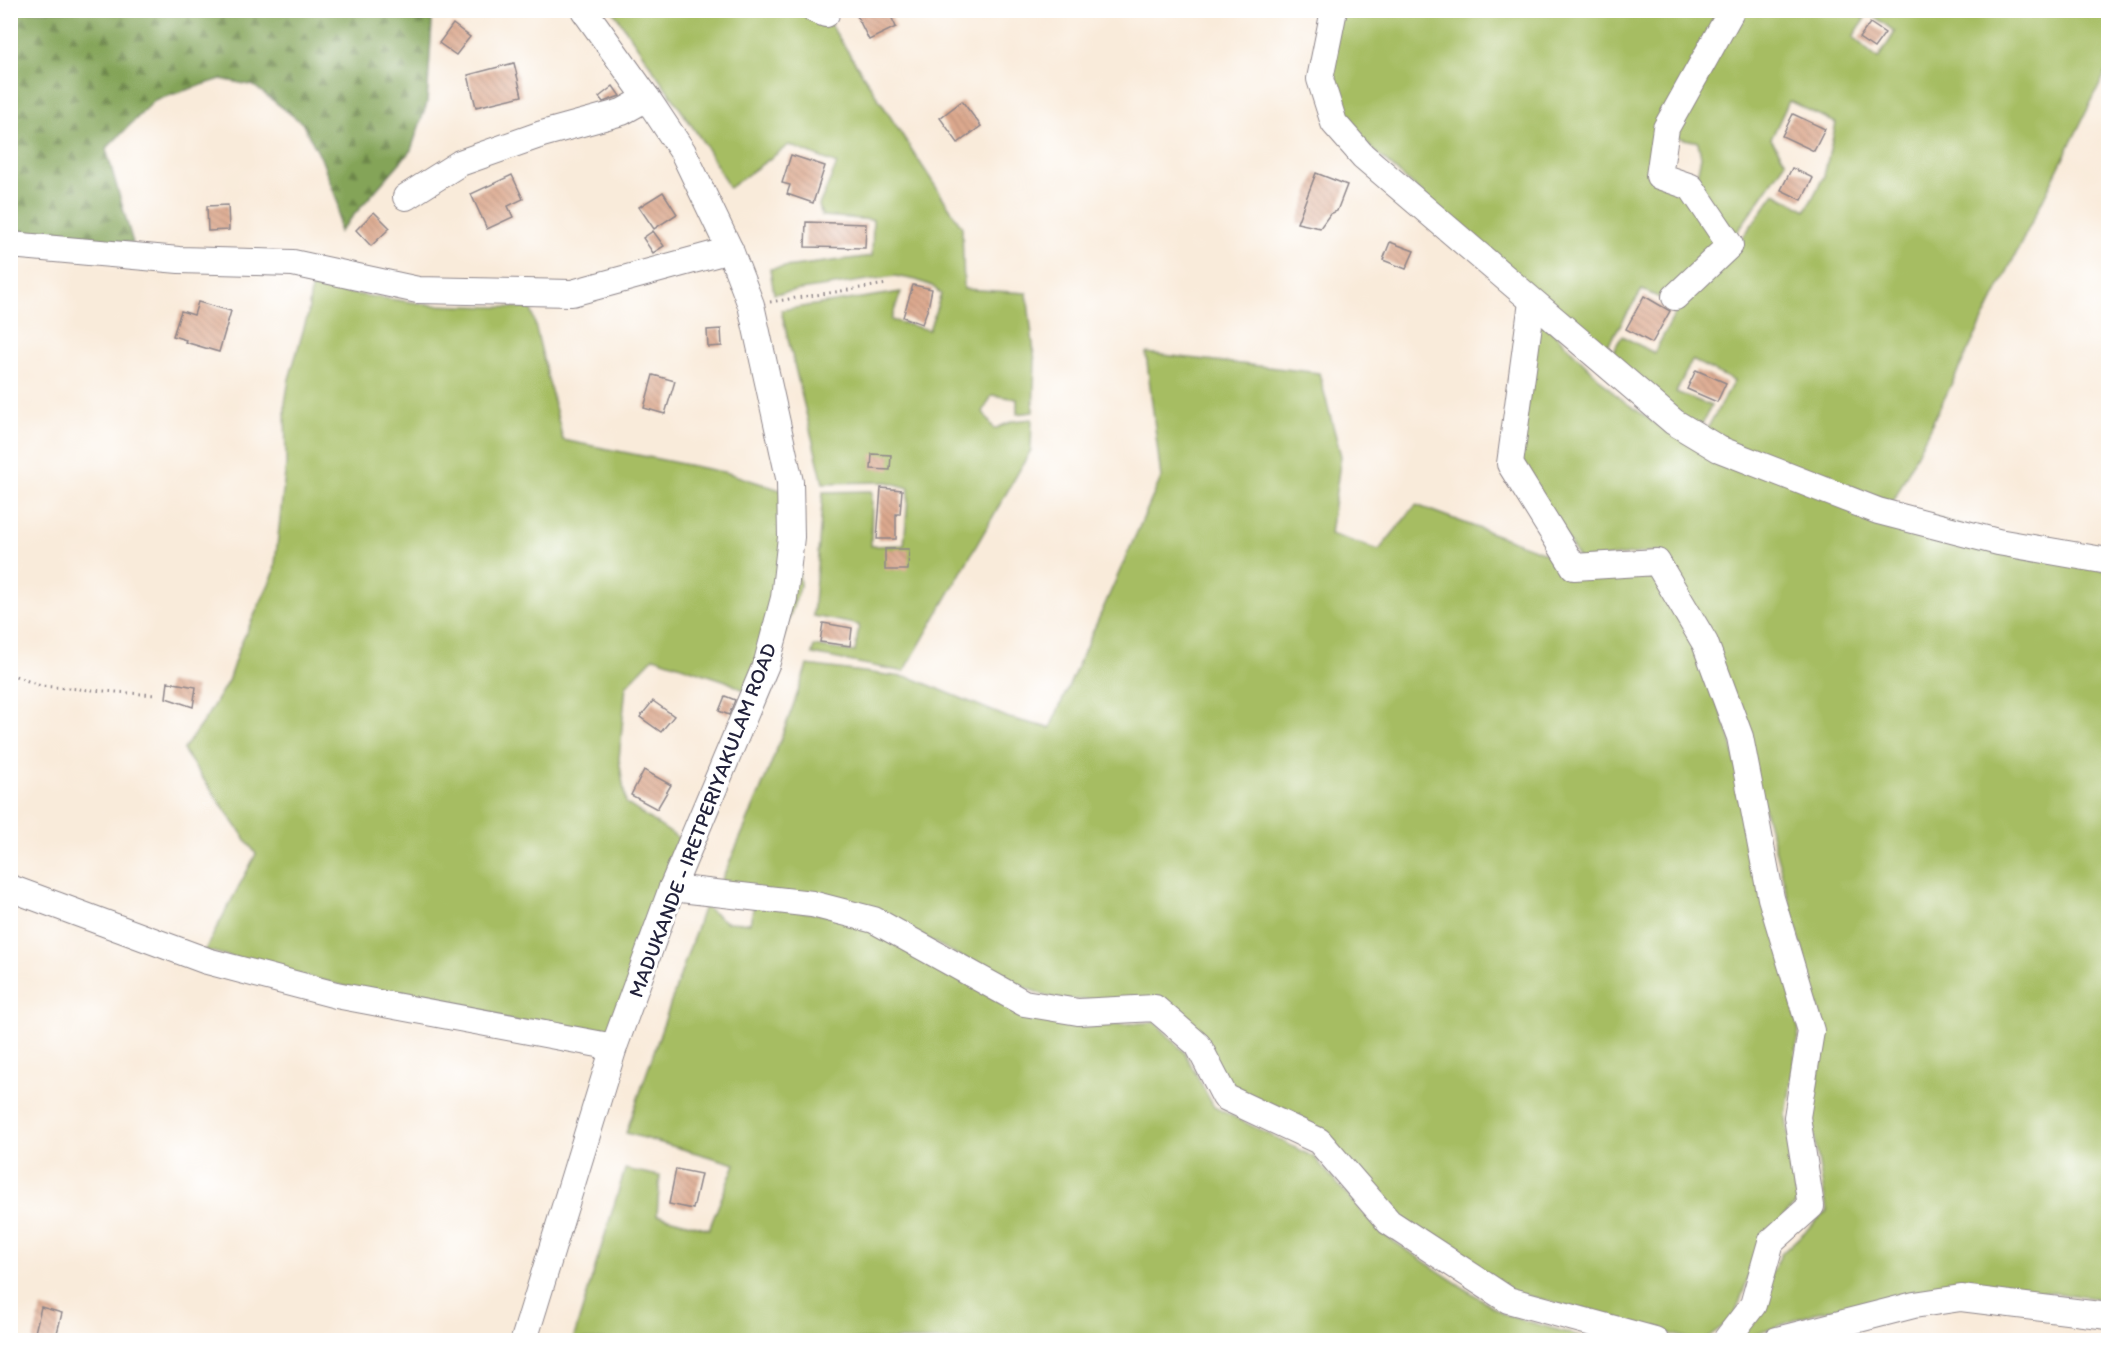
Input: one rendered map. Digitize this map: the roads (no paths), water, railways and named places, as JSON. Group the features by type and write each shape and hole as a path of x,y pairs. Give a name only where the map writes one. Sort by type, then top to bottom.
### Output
{"street":[{"name":"MADUKANDE - IRETPERIYAKULAM ROAD","path":"524,1341 614,1047 672,888 767,662 784,598 791,537 790,482 751,305 730,250 682,152 647,98 584,10"},
{"path":"1334,10 1320,79 1334,123 1363,156 1674,422 1719,449 1878,511 1998,542 2109,561"},
{"path":"1675,297 1730,245 1691,187 1659,176 1666,128 1732,10"},
{"path":"406,196 460,163 542,134 622,112 647,98"},
{"path":"10,245 179,260 293,263 418,290 572,293 730,250"},
{"path":"1532,302 1510,464 1574,567 1657,562 1705,643 1740,737 1771,898 1812,1031 1797,1117 1812,1206 1771,1242 1752,1305 1726,1341"},
{"path":"10,888 207,961 336,995 614,1047"},
{"path":"672,888 812,904 874,920 1024,1003 1078,1012 1155,1008 1198,1045 1225,1097 1319,1141 1389,1222 1508,1300 1655,1341"},
{"path":"1777,1341 1914,1305 1961,1298 2109,1316"}]}
